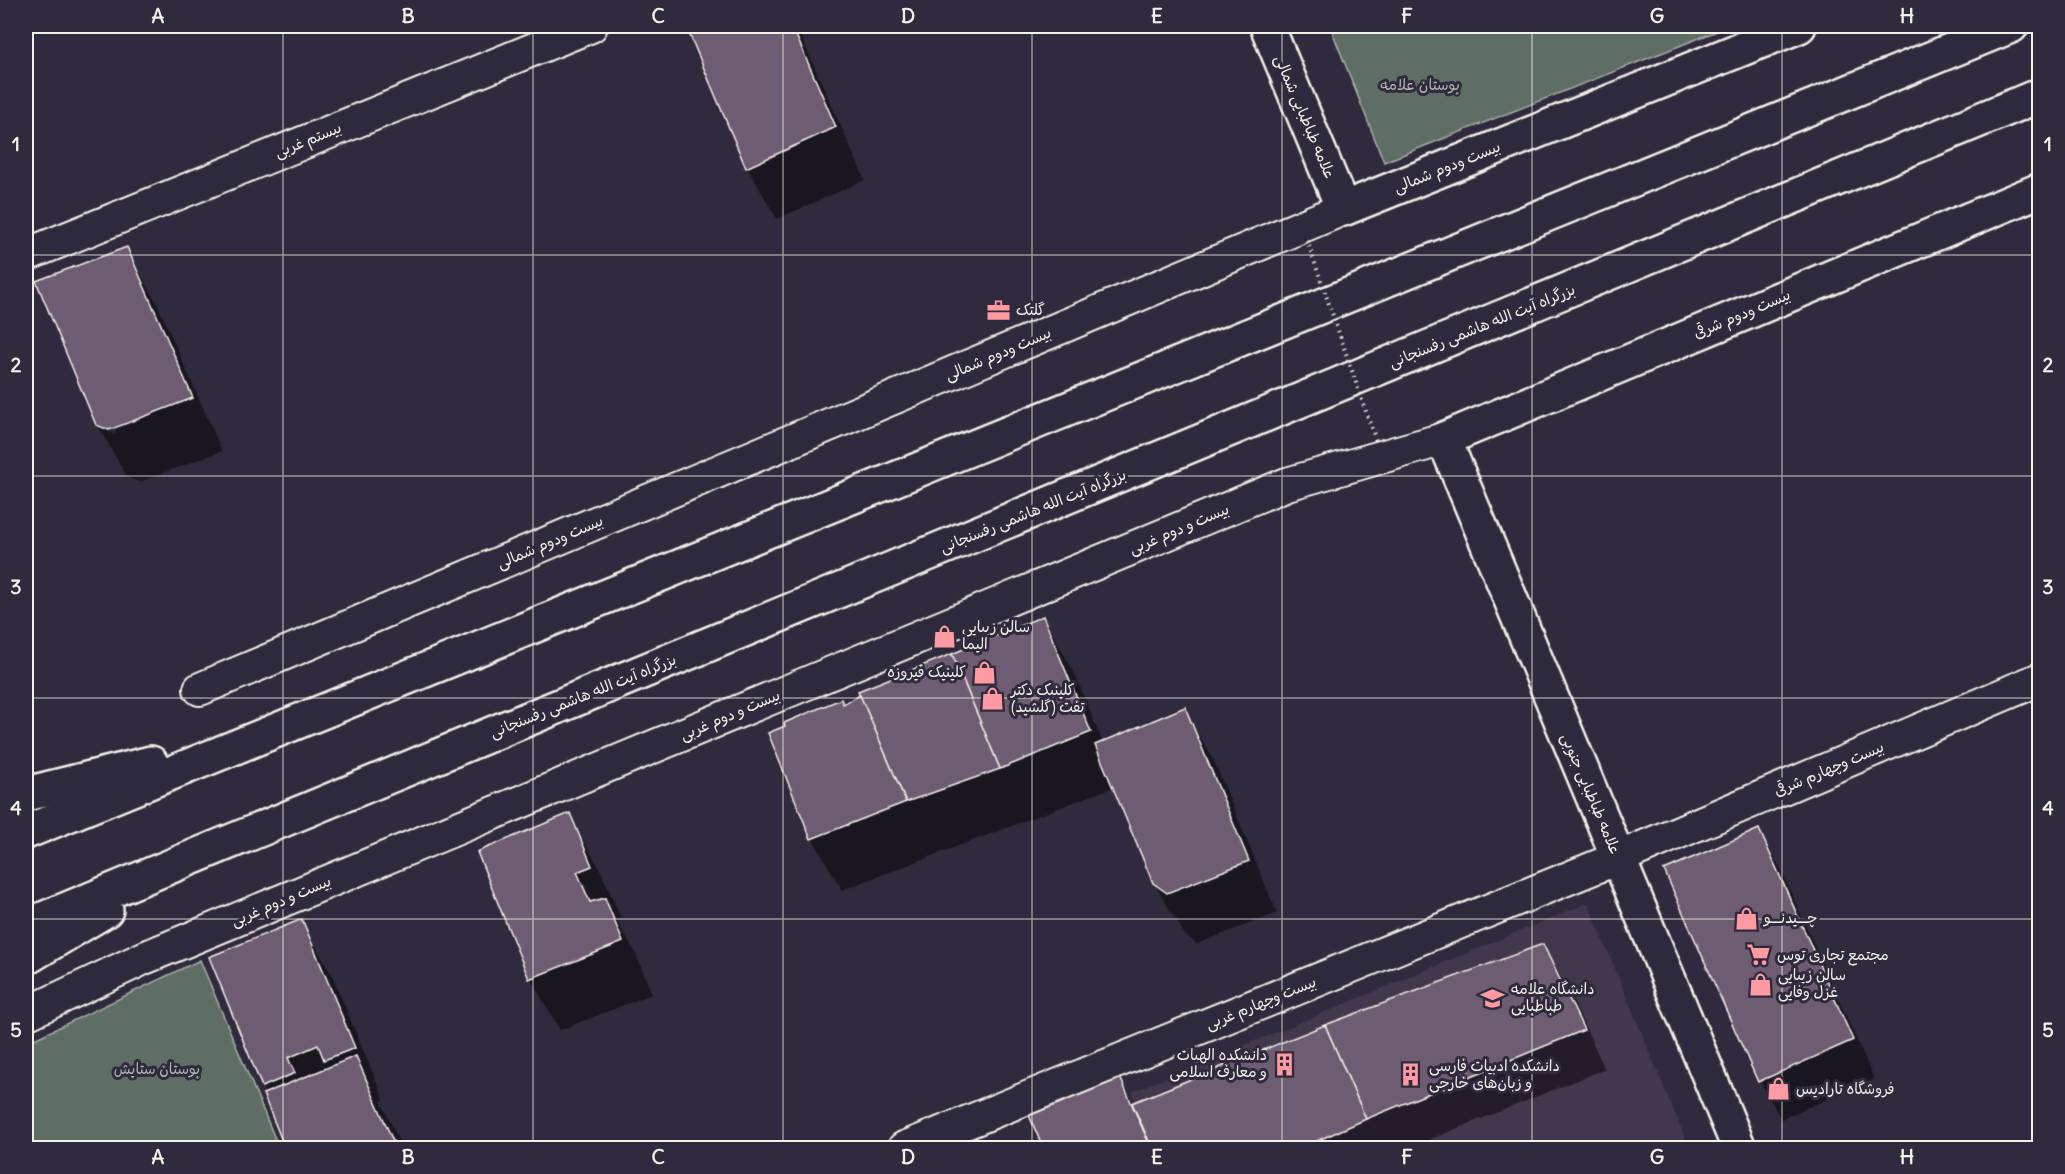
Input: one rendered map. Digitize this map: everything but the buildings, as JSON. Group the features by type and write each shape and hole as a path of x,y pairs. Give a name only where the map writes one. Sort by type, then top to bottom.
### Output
{"main road":[{"name":"علامه طباطبایی شمالی","path":"1267,26 1343,209"},
{"name":"بیست ودوم شمالی","path":"1343,209 1799,26"},
{"path":"26,832 2011,26"},
{"name":"بزرگراه آیت الله هاشمی رفسنجانی","path":"26,926 2040,95"},
{"name":"بیست ودوم شرقی","path":"1444,439 2040,190"},
{"name":"علامه طباطبایی جنوبی","path":"1444,439 1738,1149"},
{"path":"26,794 261,736"},
{"path":"26,958 198,855"}],"street":[{"name":"بیستم غربی","path":"26,255 591,26"},
{"name":"بیست ودوم شمالی","path":"200,689 1343,209"},
{"name":"بیست و دوم غربی","path":"26,1014 155,954 1287,484 1444,439"},
{"name":"بیست وچهارم شرقی","path":"1618,858 2040,679"},
{"name":"بیست وچهارم غربی","path":"904,1149 1618,858"}],"path":[{"path":"1307,240 1377,441"}],"shaded area":[{"name":"دانشگاه علامه طباطبایی","path":"1588,903 1689,1148 1155,1148 1132,1092"}],"green space":[{"name":"بوستان علامه","path":"1330,26 1730,26 1384,162"},
{"name":"بوستان ستایش","path":"200,960 279,1148 26,1148 26,1043"}],"place":[{"name":"گلتک","path":"998,310"},
{"name":"سالن زیبایی الیما","path":"944,636"},
{"name":"کلینیک فیروزه","path":"984,672"},
{"name":"کلینیک دکتر تفت (گلشید)","path":"993,699"},
{"name":"چـــیدنـــو","path":"1746,918"},
{"name":"مجتمع تجاری توس","path":"1759,955"},
{"name":"سالن زیبایی غزل وفایی","path":"1760,984"},
{"name":"دانشگاه علامه طباطبایی","path":"1493,998"},
{"name":"دانشکده الهیات و معارف اسلامی","path":"1285,1064"},
{"name":"دانشکده ادبیات فارسی و زبان‌های خارجی","path":"1411,1075"},
{"name":"فروشگاه تارادیس","path":"1778,1089"}]}
